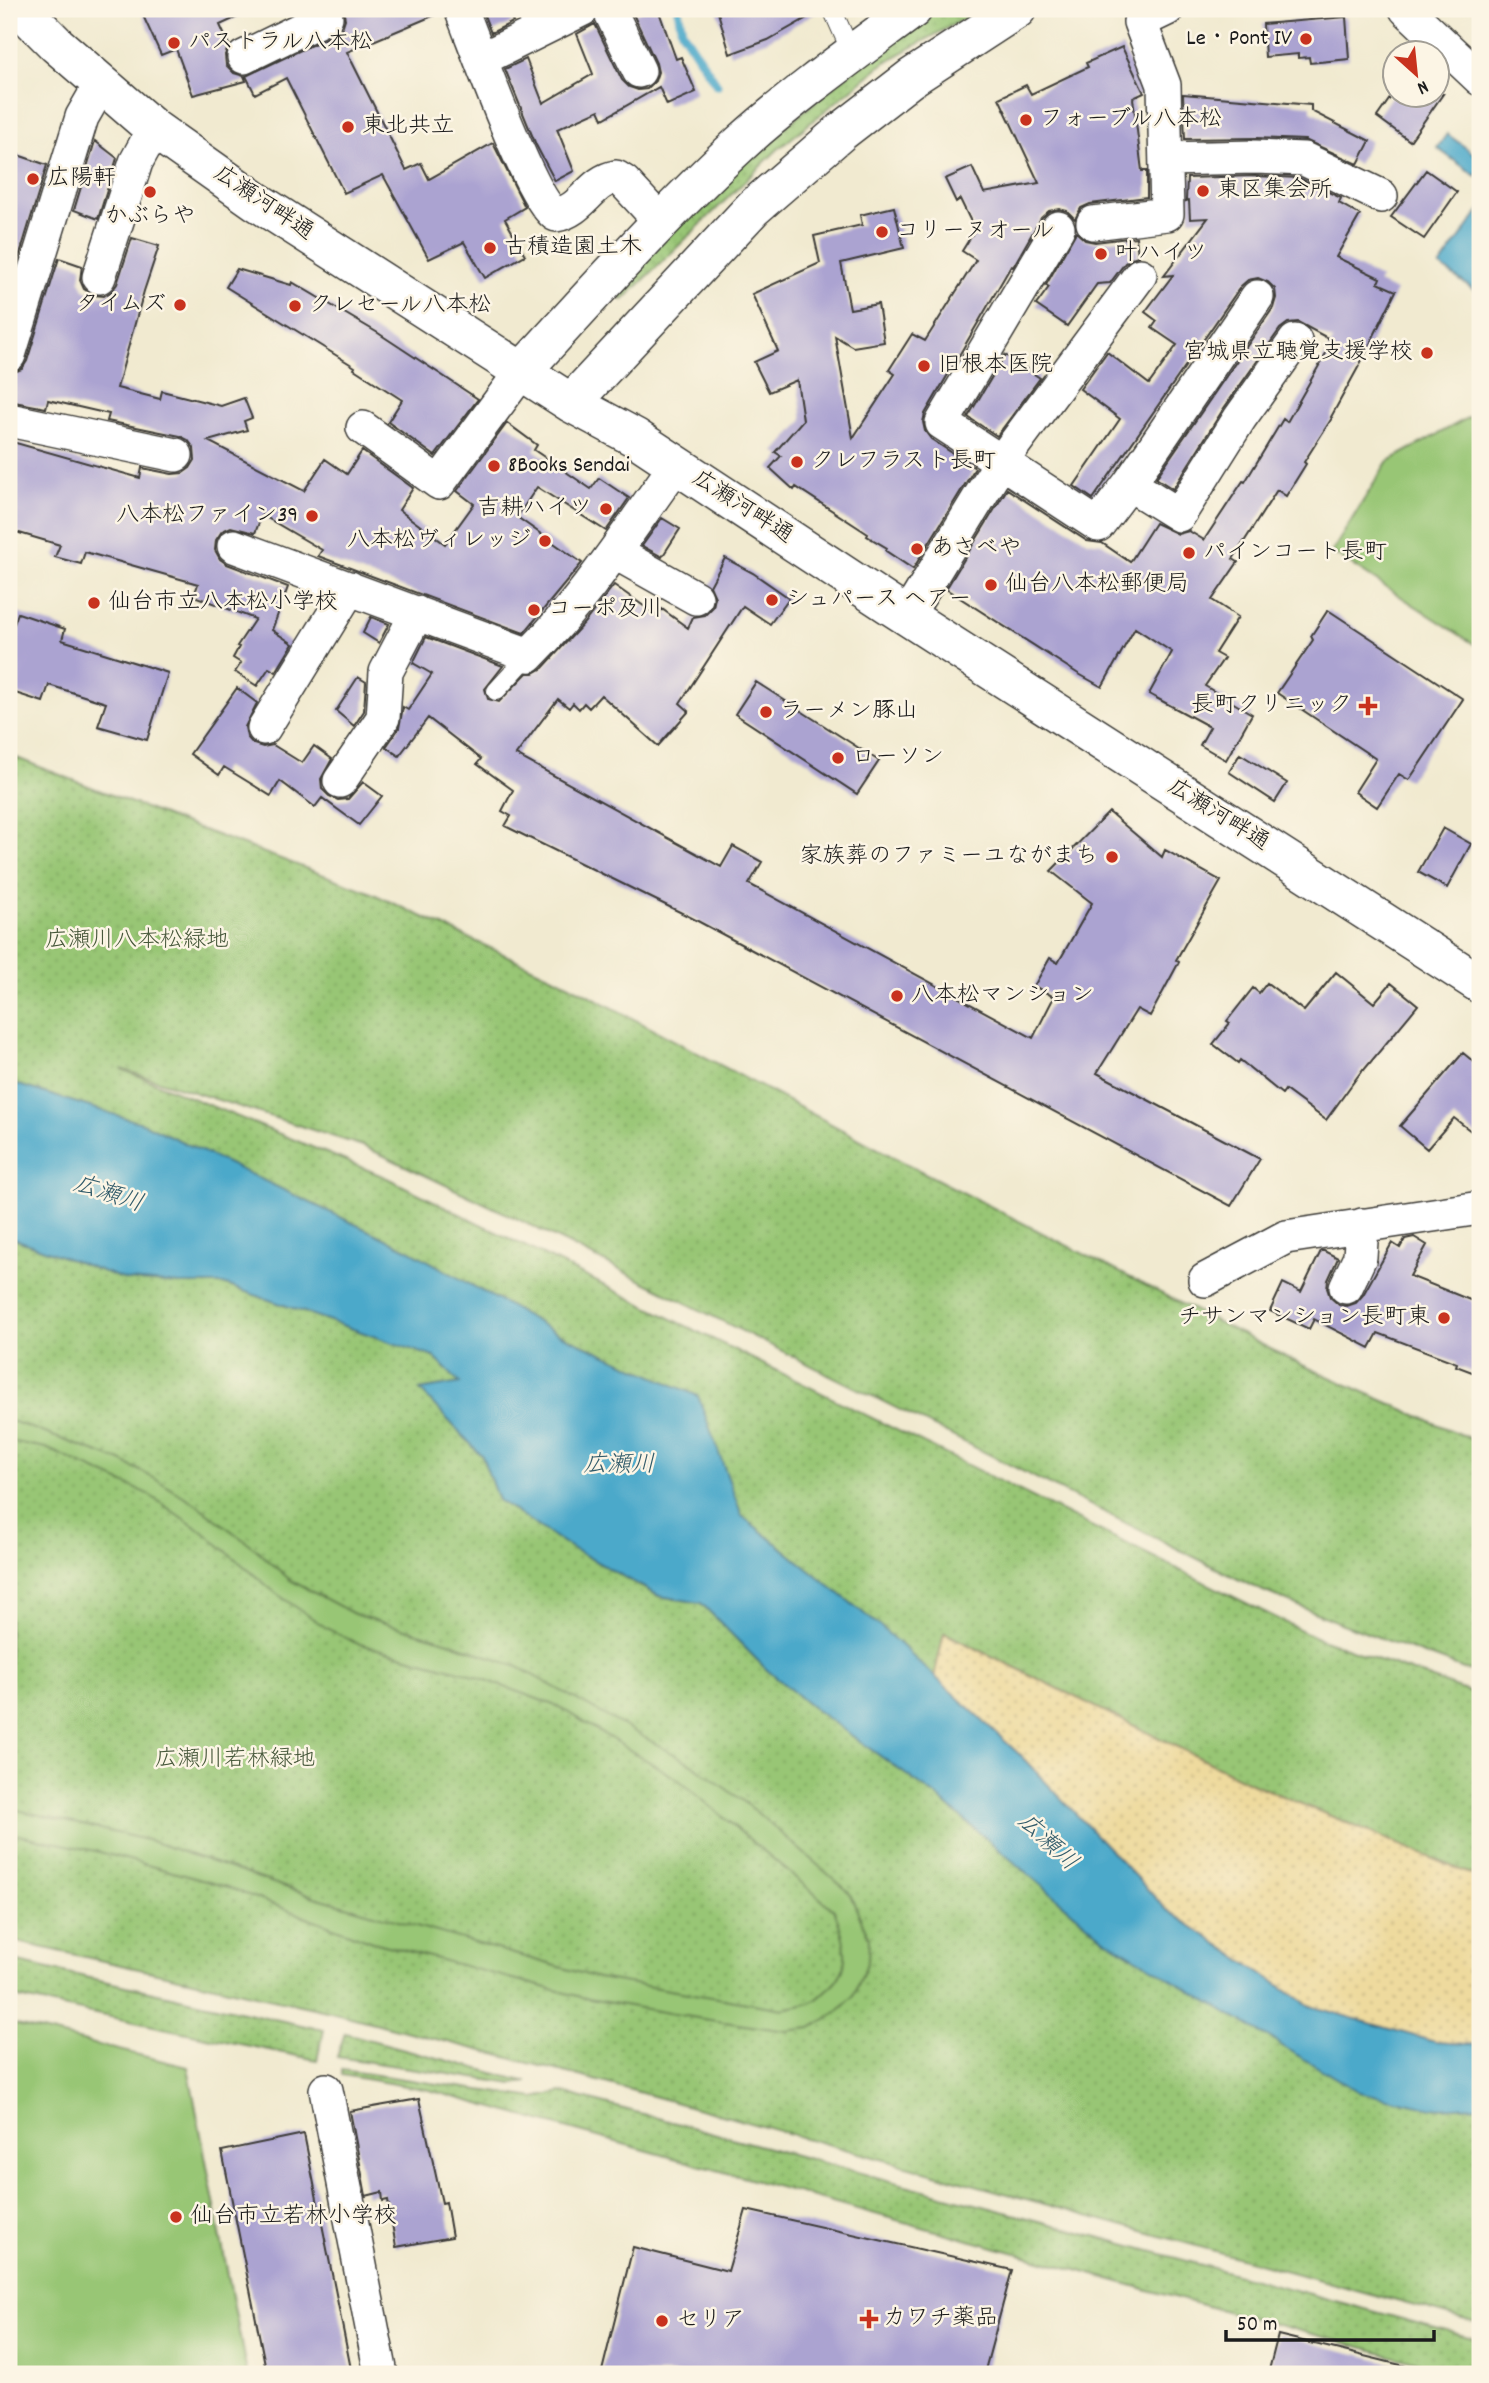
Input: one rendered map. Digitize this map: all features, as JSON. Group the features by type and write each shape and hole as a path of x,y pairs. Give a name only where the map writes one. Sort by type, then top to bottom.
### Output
{"street":[{"path":"9,19 21,9"},
{"name":"広瀬河畔通","path":"21,9 101,84 154,128 256,201 571,403 636,438 907,616 1480,984"},
{"path":"244,57 327,17 322,9"},
{"path":"461,9 526,168 549,210 556,215 565,214 599,184 616,177 624,182 661,222"},
{"path":"609,9 639,71"},
{"path":"363,428 439,483 522,371 661,222 741,143 913,9"},
{"path":"571,403 754,208 841,132 911,78 1017,9"},
{"path":"1093,223 1167,214 1164,85 1140,22 1167,9"},
{"path":"1405,9 1480,79"},
{"path":"482,59 577,10"},
{"path":"9,355 82,117 101,84"},
{"path":"99,277 136,162 154,128"},
{"path":"1166,159 1304,159 1381,196"},
{"path":"1059,229 942,423 1098,525 1257,297"},
{"path":"907,616 1001,462 1140,275"},
{"path":"1129,484 1179,514 1240,418 1295,341"},
{"path":"9,420 176,455"},
{"path":"234,546 528,655 555,629 616,553 676,465"},
{"path":"616,553 696,598"},
{"path":"264,728 350,588"},
{"path":"340,781 383,718 386,672 418,613"},
{"path":"1205,1280 1286,1237 1480,1208"},
{"path":"1346,1287 1360,1257 1362,1225"},
{"path":"326,2090 381,2374"}],"lane":[{"path":"832,9 852,54"},
{"path":"496,691 528,655"}],"green space":[{"path":"938,9 982,9 885,62 777,150 623,300 612,293 706,192 868,58"},
{"path":"1480,411 1480,648 1332,552 1387,462"},
{"name":"広瀬川八本松緑地","path":"9,755 367,891 566,983 897,1159 1300,1364 1480,1443 1480,1675 1340,1623 1256,1588 520,1220 363,1146 121,1069 385,1177 1315,1637 1480,1696 1480,1878 1253,1784 945,1633 934,1677 881,1627 742,1516 697,1396 557,1333 407,1249 145,1124 9,1082"},
{"name":"広瀬川若林緑地","path":"9,1237 126,1280 223,1284 434,1357 461,1383 420,1390 482,1456 498,1500 573,1549 658,1596 701,1603 766,1669 809,1705 936,1796 1106,1940 1206,1999 1433,2108 1480,2106 1480,2324 587,2078 331,2012 9,1940"},
{"path":"9,1420 121,1461 152,1477 193,1502 257,1550 290,1580 354,1614 446,1641 518,1667 692,1764 747,1804 849,1892 869,1938 868,1961 853,1997 837,2012 811,2028 786,2031 589,1999 373,1942 224,1886 96,1851 9,1833 9,1808 151,1841 311,1896 598,1978 783,2009 817,1999 836,1982 844,1963 844,1942 834,1910 679,1780 559,1707 467,1673 356,1643 328,1629 277,1594 207,1535 148,1494 46,1448 9,1441"},
{"path":"9,1960 324,2030 317,2060 9,1996"},
{"path":"9,2023 188,2067 247,2374 9,2374"},
{"path":"345,2033 527,2082 513,2084 337,2057"},
{"path":"342,2070 535,2098 561,2092 1480,2340 1480,2374 1462,2374 1188,2301 429,2090 342,2075"}],"sand":[{"path":"944,1633 1253,1784 1480,1878 1480,2045 1435,2042 1310,2006 1166,1909 1020,1755 934,1677"}],"water":[{"path":"1447,134 1480,158 1480,170 1476,176 1437,148"},
{"path":"1480,210 1480,294 1440,266"},
{"name":"広瀬川","path":"9,1082 145,1124 407,1249 557,1333 698,1396 742,1516 881,1627 1020,1755 1166,1909 1310,2006 1435,2042 1480,2045 1480,2106 1433,2108 1359,2092 1106,1940 936,1796 809,1705 766,1669 701,1603 659,1596 573,1549 498,1500 482,1456 420,1390 460,1383 434,1357 223,1284 126,1280 9,1237"}],"building":[{"path":"140,9 255,9 220,25 229,45 225,55 226,65 234,73 244,76 246,81 193,95 176,49 161,55"},
{"path":"343,9 442,9 442,12 347,52 406,170 421,163 429,179 493,143 525,207 505,219 525,255 485,278 464,242 429,259 383,175 344,193 286,78 255,94 246,76 335,34 342,28 345,19"},
{"path":"498,9 507,9 513,22 491,33 484,15"},
{"path":"645,9 658,9 676,59 681,57 696,92 667,105 659,87 603,119 599,110 557,129 574,171 555,181 536,145 505,69 526,59 543,103 593,74 577,34 595,24 622,80 629,87 647,89 655,81 658,72 633,14"},
{"path":"717,9 821,10 768,40 730,54"},
{"name":"Le・Pont IV","path":"1346,17 1349,59 1310,63 1309,57 1298,58 1298,54 1265,57 1263,24"},
{"path":"1122,47 1144,93 1133,98 1142,171 1147,171 1147,197 1090,204 1081,208 1075,219 1067,211 1059,209 1049,211 1041,218 925,414 925,431 931,439 975,468 913,569 886,551 887,548 867,536 868,534 796,487 794,490 770,468 781,456 775,452 803,420 797,380 769,392 754,362 778,351 752,294 820,263 814,236 862,225 860,215 894,207 904,248 841,263 850,309 878,304 884,342 853,347 835,336 853,438 895,374 889,370 912,334 925,341 976,260 962,251 975,230 960,199 956,202 945,179 972,167 984,193 1039,183 999,98 1026,85 1031,94 1088,67 1086,63"},
{"path":"1183,94 1311,105 1311,111 1370,141 1358,164 1305,140 1185,139"},
{"path":"1383,108 1433,108 1410,141 1377,117"},
{"path":"95,141 117,158 98,219 74,210"},
{"path":"9,152 47,165 9,290"},
{"path":"1426,170 1457,192 1424,239 1391,217"},
{"path":"1187,178 1299,178 1341,198 1339,203 1360,215 1336,257 1380,278 1378,283 1396,291 1332,418 1304,462 1306,464 1286,496 1277,490 1233,559 1238,562 1212,600 1238,617 1215,653 1224,658 1205,686 1252,714 1226,760 1200,745 1210,727 1149,694 1172,652 1135,628 1102,687 946,589 1007,489 1087,541 1102,543 1130,562 1155,523 1178,534 1189,531 1204,540 1243,481 1245,482 1283,419 1287,422 1333,341 1298,322 1288,323 1280,329 1224,408 1173,489 1156,478 1273,308 1275,289 1258,278 1248,280 1241,286 1093,499 1074,486 1120,419 1080,389 1107,352 1149,384 1177,345 1152,328 1157,321 1145,312 1173,275 1164,276 1208,218 1190,219 1189,200 1186,201"},
{"path":"1076,232 1085,240 1095,242 1136,237 1138,256 1125,263 1110,283 1097,284 1067,326 1036,305 1049,287 1046,285"},
{"path":"132,238 159,246 117,388 160,399 162,391 221,406 244,398 252,418 244,421 247,430 208,441 304,491 325,459 347,474 362,451 413,488 399,510 445,544 474,504 457,491 507,423 537,445 534,450 591,489 599,478 629,498 606,531 537,487 517,517 582,563 524,633 318,556 322,550 262,515 255,533 231,527 222,531 216,540 215,550 220,559 288,587 272,630 293,644 276,672 269,668 257,686 235,672 241,663 233,658 239,647 237,646 255,619 194,596 198,584 85,552 81,564 55,557 60,545 9,530 9,441 140,478 142,468 172,474 183,473 195,460 194,448 188,440 180,436 107,421 109,414 48,400 46,408 9,401 9,374 22,369 27,361 59,258 82,266 80,280 84,289 94,295 104,296 117,284"},
{"path":"237,269 291,285 292,282 378,333 478,399 435,456 388,422 402,400 354,369 355,367 226,287"},
{"path":"1005,355 1040,378 997,436 968,417"},
{"path":"662,518 680,529 662,557 642,546"},
{"name":"八本松マンション","path":"725,558 753,573 789,598 770,624 743,606 680,703 689,711 658,746 601,695 589,708 584,703 579,709 573,703 569,708 558,699 516,755 721,867 733,846 762,862 749,884 1033,1038 1054,997 1034,986 1050,958 1058,963 1092,903 1051,871 1109,812 1162,857 1165,850 1221,881 1176,960 1179,962 1150,1016 1137,1009 1097,1073 1260,1159 1231,1206 692,918 505,826 511,816 502,811 513,790 477,764 481,759 428,718 399,756 386,747 399,728 403,707 408,710 432,674 413,663 426,637 503,666 485,689 488,699 499,702 527,673 543,668 614,585 658,616 662,609 688,628 693,617 705,615 713,607 715,597 710,586"},
{"name":"長町クリニック","path":"1328,610 1463,699 1409,780 1399,774 1377,807 1355,792 1376,759 1277,693 1313,640 1311,636"},
{"path":"18,613 65,629 62,640 168,673 147,740 98,726 106,703 49,685 43,702 9,691 9,622 14,624"},
{"path":"371,617 389,624 379,643 363,633"},
{"path":"358,677 366,682 364,711 354,726 336,711"},
{"path":"756,682 879,761 857,794 735,714"},
{"path":"237,688 257,703 245,727 247,737 253,744 263,747 273,745 302,763 314,746 332,759 321,779 322,789 329,796 338,800 348,799 363,782 382,796 359,825 322,798 315,807 280,781 271,796 224,767 219,775 190,754"},
{"path":"1240,754 1287,783 1275,802 1229,772"},
{"path":"1443,828 1471,844 1447,888 1418,872"},
{"path":"1336,972 1374,1003 1391,983 1418,1005 1363,1069 1326,1120 1285,1090 1282,1094 1240,1060 1238,1063 1213,1044 1253,988 1259,993 1267,983 1304,1011"},
{"path":"1463,1053 1480,1067 1480,1138 1454,1118 1427,1149 1400,1126"},
{"path":"1414,1237 1427,1245 1410,1276 1480,1304 1480,1375 1456,1366 1457,1363 1378,1333 1370,1348 1314,1319 1309,1329 1270,1311 1283,1283 1301,1292 1321,1251 1338,1258 1328,1280 1330,1297 1339,1305 1356,1303 1392,1243 1400,1248 1405,1239"},
{"path":"419,2099 442,2203 446,2202 452,2237 396,2247 388,2200 383,2201 382,2192 366,2196 350,2111"},
{"path":"304,2134 352,2374 267,2374 222,2151"},
{"name":"カワチ薬品","path":"746,2210 1012,2270 984,2374 615,2374 602,2371 633,2247 728,2271"},
{"path":"1278,2335 1405,2366 1404,2374 1268,2374"}],"waterway":[{"path":"678,9 682,31 717,85"}],"place":[{"name":"Le・Pont IV","path":"1306,39"},
{"name":"パストラル八本松","path":"174,43"},
{"name":"フォーブル八本松","path":"1026,120"},
{"name":"東北共立","path":"348,127"},
{"name":"広陽軒","path":"33,179"},
{"name":"東区集会所","path":"1203,191"},
{"name":"かぶらや","path":"150,192"},
{"name":"コリーヌオール","path":"882,232"},
{"name":"古積造園土木","path":"490,248"},
{"name":"叶ハイツ","path":"1101,254"},
{"name":"タイムズ","path":"180,305"},
{"name":"クレセール八本松","path":"295,306"},
{"name":"宮城県立聴覚支援学校","path":"1427,353"},
{"name":"旧根本医院","path":"924,366"},
{"name":"クレフラスト長町","path":"797,462"},
{"name":"8Books Sendai","path":"494,466"},
{"name":"吉耕ハイツ","path":"606,509"},
{"name":"八本松ファイン39","path":"312,516"},
{"name":"八本松ヴィレッジ","path":"545,541"},
{"name":"あさべや","path":"917,549"},
{"name":"パインコート長町","path":"1189,553"},
{"name":"仙台八本松郵便局","path":"991,585"},
{"name":"シュパース ヘアー","path":"772,600"},
{"name":"仙台市立八本松小学校","path":"94,603"},
{"name":"コーポ及川","path":"534,610"},
{"name":"長町クリニック","path":"1368,706"},
{"name":"ラーメン豚山","path":"766,712"},
{"name":"ローソン","path":"838,758"},
{"name":"家族葬のファミーユながまち","path":"1112,857"},
{"name":"八本松マンション","path":"897,996"},
{"name":"チサンマンション長町東","path":"1444,1318"},
{"name":"仙台市立若林小学校","path":"176,2217"},
{"name":"カワチ薬品","path":"869,2319"},
{"name":"セリア","path":"662,2321"}]}
